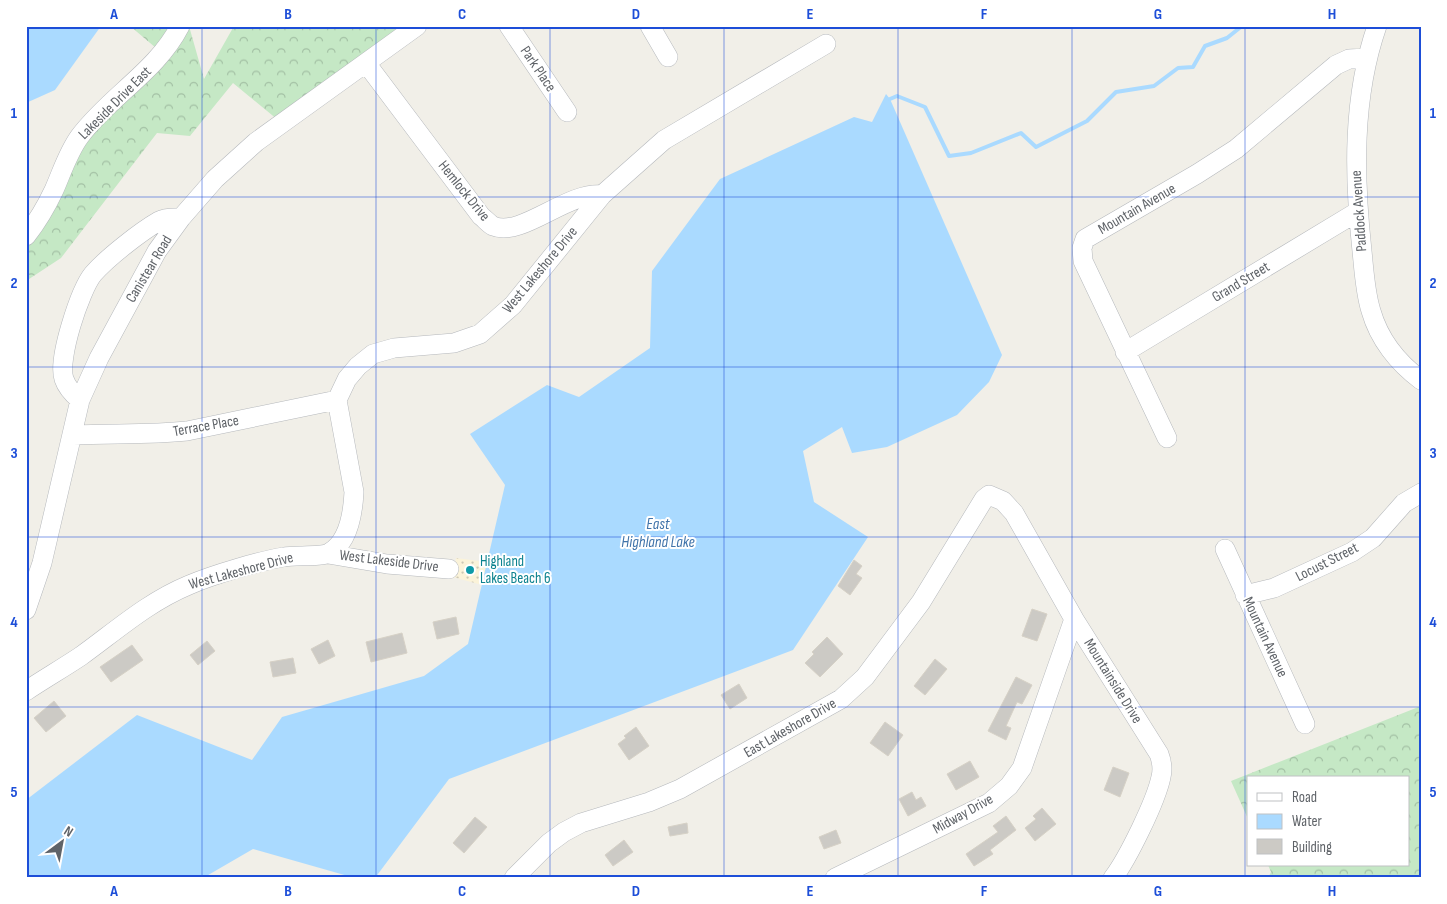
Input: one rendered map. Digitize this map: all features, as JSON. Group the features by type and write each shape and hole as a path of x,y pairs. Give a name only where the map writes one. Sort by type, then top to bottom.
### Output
{"street":[{"name":"Lakeside Drive East","path":"26,236 40,218 70,150 81,134 156,62 171,44 180,26"},
{"name":"Canistear Road","path":"26,610 42,563 80,400 99,358 157,251 181,218 215,179 256,142 417,26"},
{"name":"Park Place","path":"509,26 567,112"},
{"path":"650,26 668,57"},
{"name":"Paddock Avenue","path":"1377,26 1366,58 1355,166 1358,212 1370,310 1381,336 1390,350 1421,380"},
{"name":"West Lakeshore Drive","path":"337,400 347,379 358,366 373,354 394,348 454,343 480,334 497,322 602,195 664,140 826,44"},
{"name":"Mountain Avenue","path":"1167,438 1083,261 1082,248 1085,239 1236,149 1336,65 1349,59 1366,58"},
{"name":"Hemlock Drive","path":"366,63 481,216 492,226 503,228 518,226 575,198 590,193 602,195"},
{"name":"Grand Street","path":"1125,352 1358,212"},
{"path":"80,400 70,391 63,378 62,359 83,292 92,275 107,260 160,221 181,218"},
{"path":"328,554 340,542 350,524 354,499 337,400"},
{"name":"Terrace Place","path":"73,435 118,432 163,434 188,431 337,400"},
{"name":"Locust Street","path":"1245,594 1274,588 1352,552 1373,538 1404,503 1421,493"},
{"name":"East Lakeshore Drive","path":"514,878 549,843 564,832 581,823 649,802 680,789 818,714 841,699 865,676 881,657 921,602 984,499 989,495 994,496"},
{"name":"Mountainside Drive","path":"994,496 1003,500 1014,513 1074,619 1159,754 1162,764 1158,787 1129,852 1113,878"},
{"name":"Mountain Avenue","path":"1225,549 1305,724"},
{"name":"West Lakeshore Drive","path":"26,691 81,656 122,623 155,601 190,584 282,557 328,554"},
{"name":"West Lakeside Drive","path":"328,554 387,564 449,569"},
{"name":"Midway Drive","path":"834,878 976,810 989,803 1008,786 1022,768 1074,619"}],"green space":[{"path":"130,26 189,26 204,79 234,26 416,26 278,120 233,83 190,136 157,133 61,258 26,281 26,235 73,150 169,59"},
{"path":"1421,706 1421,878 1268,878 1271,872 1268,866 1410,866 1410,776 1247,776 1247,817 1231,781"}],"sand":[{"name":"Highland Lakes Beach 6","path":"456,558 487,562 482,585 453,577"}],"water":[{"path":"26,26 101,26 55,90 26,103"},
{"name":"East Highland Lake","path":"886,94 890,99 1002,355 989,382 957,415 887,447 852,453 842,427 803,451 814,502 868,537 793,650 449,779 375,878 355,878 253,849 203,878 26,878 26,800 137,715 252,760 282,717 424,676 468,644 505,485 470,434 547,385 579,397 650,348 652,271 720,179 854,117 872,122"}],"building":[{"path":"854,560 862,566 856,574 862,578 850,595 838,586"},
{"path":"1032,609 1047,614 1037,641 1022,636"},
{"path":"456,617 459,634 437,639 433,622"},
{"path":"402,633 407,653 371,662 366,642"},
{"path":"827,637 843,654 820,677 805,663 814,654 812,652"},
{"path":"328,640 335,656 319,664 311,649"},
{"path":"207,641 215,651 198,665 190,655"},
{"path":"132,645 143,660 111,682 100,667"},
{"path":"293,658 296,673 273,677 270,662"},
{"path":"935,659 947,669 925,695 914,686"},
{"path":"1016,677 1032,685 1022,704 1017,702 1006,726 1011,728 1006,740 988,731"},
{"path":"739,684 747,698 730,709 721,695"},
{"path":"54,701 66,716 46,732 34,718"},
{"path":"885,722 903,735 888,756 870,743"},
{"path":"636,727 649,746 629,760 618,744 626,738 624,736"},
{"path":"970,761 979,777 956,790 947,774"},
{"path":"1113,767 1129,773 1120,797 1104,790"},
{"path":"912,792 916,800 921,797 926,806 908,816 899,799"},
{"path":"1042,808 1056,824 1035,841 1025,828 1036,819 1033,816"},
{"path":"1006,816 1016,830 990,850 993,854 974,866 966,854 998,832 993,826"},
{"path":"475,817 487,827 464,853 453,843"},
{"path":"687,823 688,833 670,836 668,827"},
{"path":"836,830 841,843 824,849 819,837"},
{"path":"624,840 633,852 613,866 605,855"}],"waterway":[{"path":"890,99 897,96 925,107 949,156 971,153 1021,133 1036,147 1087,121 1116,92 1154,86 1178,68 1193,67 1205,46 1227,38 1242,26"}],"place":[{"name":"Highland Lakes Beach 6","path":"470,570"}]}
